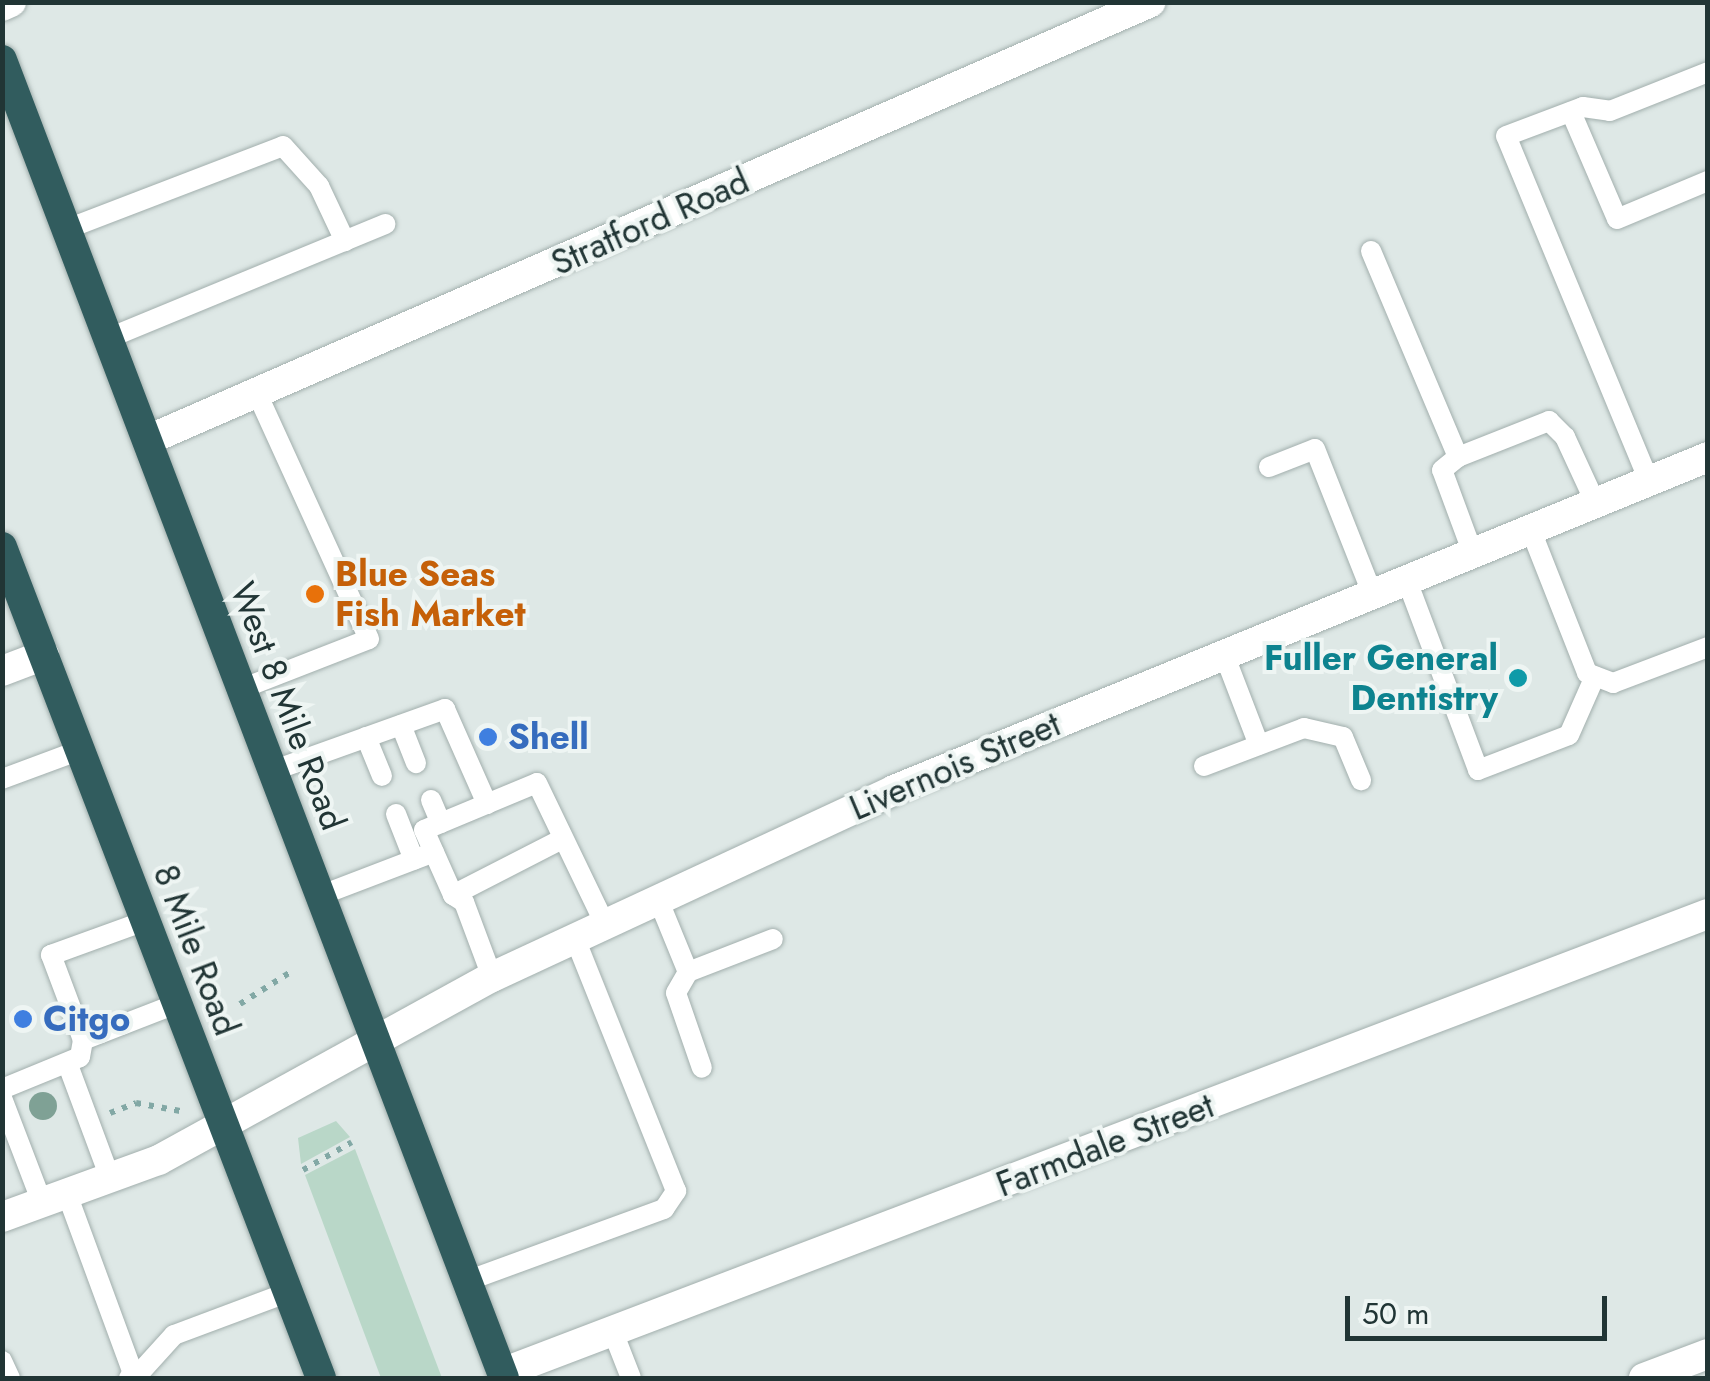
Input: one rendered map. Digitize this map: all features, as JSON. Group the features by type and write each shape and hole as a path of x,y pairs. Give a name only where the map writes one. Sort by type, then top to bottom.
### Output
{"highway":[{"name":"West 8 Mile Road","path":"2,60 502,1376"},
{"name":"8 Mile Road","path":"2,547 322,1378"}],"street":[{"path":"2,6 11,2"},
{"name":"Stratford Road","path":"148,440 1151,2"},
{"name":"Livernois Street","path":"2,1217 110,1178 224,1123 492,977 894,790 1708,456"},
{"path":"2,671 44,656"},
{"name":"Farmdale Street","path":"502,1376 1708,914"},
{"path":"1644,1378 1708,1354"}],"lane":[{"path":"1649,481 1506,136 1570,112 1610,111 1708,72"},
{"path":"1570,112 1617,218 1708,181"},
{"path":"67,229 283,146 311,174 345,241"},
{"path":"109,338 386,224"},
{"path":"1371,250 1458,457"},
{"path":"241,688 369,638 257,394"},
{"path":"1472,551 1442,470 1458,457 1550,421 1565,438 1595,502"},
{"path":"1269,468 1315,449 1372,592"},
{"path":"1530,528 1588,673 1613,683 1708,647"},
{"path":"1406,578 1478,770 1569,735 1594,676"},
{"path":"1224,654 1259,745"},
{"path":"272,771 445,709 487,804"},
{"path":"400,725 416,764"},
{"path":"1204,766 1304,728 1343,737 1362,780"},
{"path":"366,737 382,776"},
{"path":"2,779 80,750"},
{"path":"424,856 424,830 536,783 605,924"},
{"path":"431,800 441,823"},
{"path":"396,814 453,894 464,902 492,977"},
{"path":"453,894 562,839"},
{"path":"320,896 424,856"},
{"path":"658,899 688,972"},
{"path":"2,1089 68,1065 80,1056 84,1040 51,955 145,921"},
{"path":"467,1281 664,1209 676,1191 575,938"},
{"path":"702,1068 676,992 688,972 773,939"},
{"path":"84,1040 176,1004"},
{"path":"68,1065 110,1178"},
{"path":"2,1098 54,1198 132,1377 174,1335 288,1292"},
{"path":"614,1332 631,1378"},
{"path":"2,1361 10,1378"}],"path":[{"path":"240,1004 289,973"},
{"path":"303,1170 352,1142"}],"green space":[{"path":"336,1121 350,1137 301,1164 298,1138"},
{"path":"355,1149 442,1378 381,1378 305,1175"}],"place":[{"name":"Blue Seas Fish Market","path":"315,594"},
{"name":"Fuller General Dentistry","path":"1518,678"},
{"name":"Shell","path":"488,737"},
{"name":"Citgo","path":"23,1019"}]}
